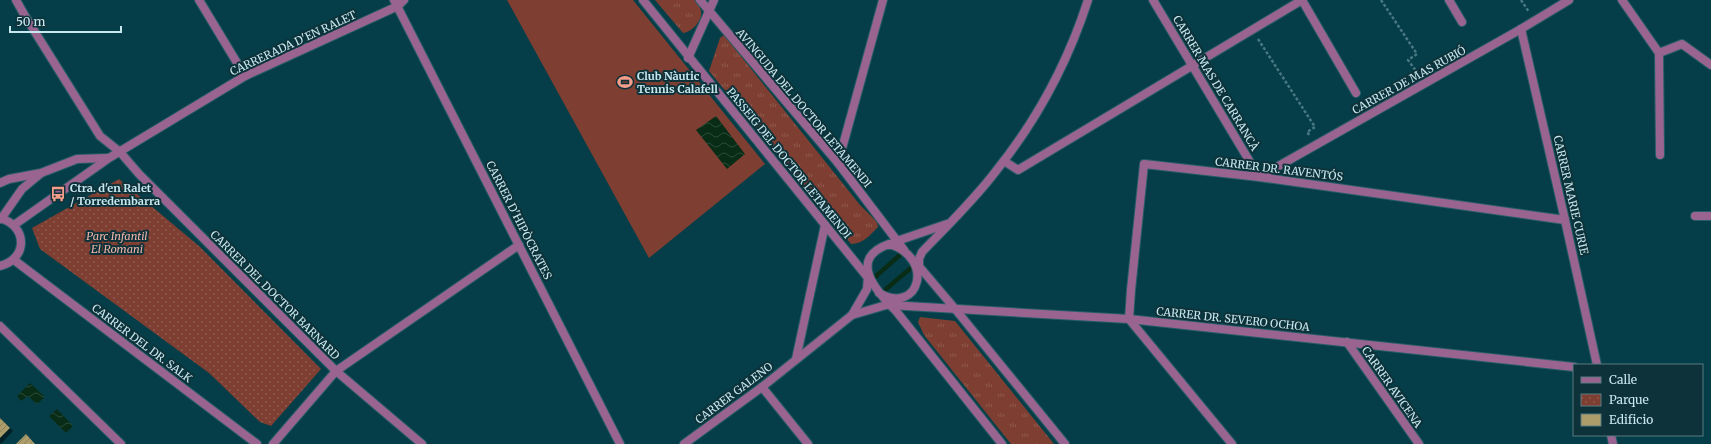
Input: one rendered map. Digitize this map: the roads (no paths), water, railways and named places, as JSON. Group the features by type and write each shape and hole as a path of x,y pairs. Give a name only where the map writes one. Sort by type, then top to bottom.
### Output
{"street":[{"name":"CARRER DEL DOCTOR BARNARD","path":"16,0 100,136 120,152 138,174 336,371 422,444"},
{"path":"199,0 245,76"},
{"name":"PASSEIG DEL DOCTOR LETAMENDI","path":"642,0 869,278"},
{"name":"AVINGUDA DEL DOCTOR LETAMENDI","path":"700,0 838,163 904,250"},
{"path":"688,58 710,12 714,0"},
{"path":"838,163 883,0"},
{"path":"879,293 887,298 896,299 906,297 913,291 919,278 919,259 922,252 950,224 1004,161 1047,97 1066,59 1088,0"},
{"name":"CARRER MAS DE CARRANCÀ","path":"1153,0 1259,177"},
{"path":"1004,161 1018,170 1302,0 1356,93"},
{"path":"1449,0 1462,22"},
{"name":"CARRER DE MAS RUBIÓ","path":"1259,177 1425,84 1569,0"},
{"path":"1622,0 1659,53 1660,155"},
{"name":"CARRERADA D'EN RALET","path":"14,225 109,158 245,76 399,2"},
{"name":"CARRER D'HIPÒCRATES","path":"399,2 519,245 620,444"},
{"name":"CARRER MARIE CURIE","path":"1521,29 1566,220 1597,364"},
{"path":"1659,53 1682,44 1711,65"},
{"name":"CARRERADA D'EN RALET","path":"0,183 9,179 41,173 77,159 109,158"},
{"name":"CARRER DR. RAVENTÓS","path":"1129,319 1144,164 1259,177 1566,220"},
{"name":"CARRERADA D'EN RALET","path":"0,218 22,189 41,173"},
{"path":"1695,216 1711,216"},
{"path":"0,218 7,220 14,225 21,236 19,253 14,260 8,264 0,266"},
{"path":"950,224 881,247 873,252 868,263 869,278 879,293 1002,444"},
{"path":"796,359 826,225"},
{"path":"890,244 904,250 920,267 1065,444"},
{"path":"273,444 336,371 519,245"},
{"name":"CARRER DEL DR. SALK","path":"14,260 256,444"},
{"path":"914,261 918,269 919,278"},
{"name":"CARRER GALENO","path":"684,444 762,387 852,315 867,289 869,278"},
{"name":"CARRER GALENO","path":"852,315 889,305 906,297"},
{"name":"CARRER DR. SEVERO OCHOA","path":"889,305 1129,319 1573,367"},
{"path":"1129,319 1232,444"},
{"path":"0,326 121,444"},
{"name":"CARRER AVICENA","path":"1347,342 1419,444"},
{"path":"762,387 808,444"}],"water":[{"path":"716,116 745,154 727,169 696,130"},
{"path":"30,383 45,397 37,404 28,396 21,401 17,396"},
{"path":"57,409 73,426 66,433 49,416"}],"waterway":[{"path":"875,277 901,254"},
{"path":"886,289 912,267"}],"place":[{"name":"Club Nàutic Tennis Calafell","path":"625,82"},
{"name":"Ctra. d'en Ralet / Torredembarra","path":"58,194"}],"park label":[{"name":"Parc Infantil El Romani","path":"117,242"}]}
